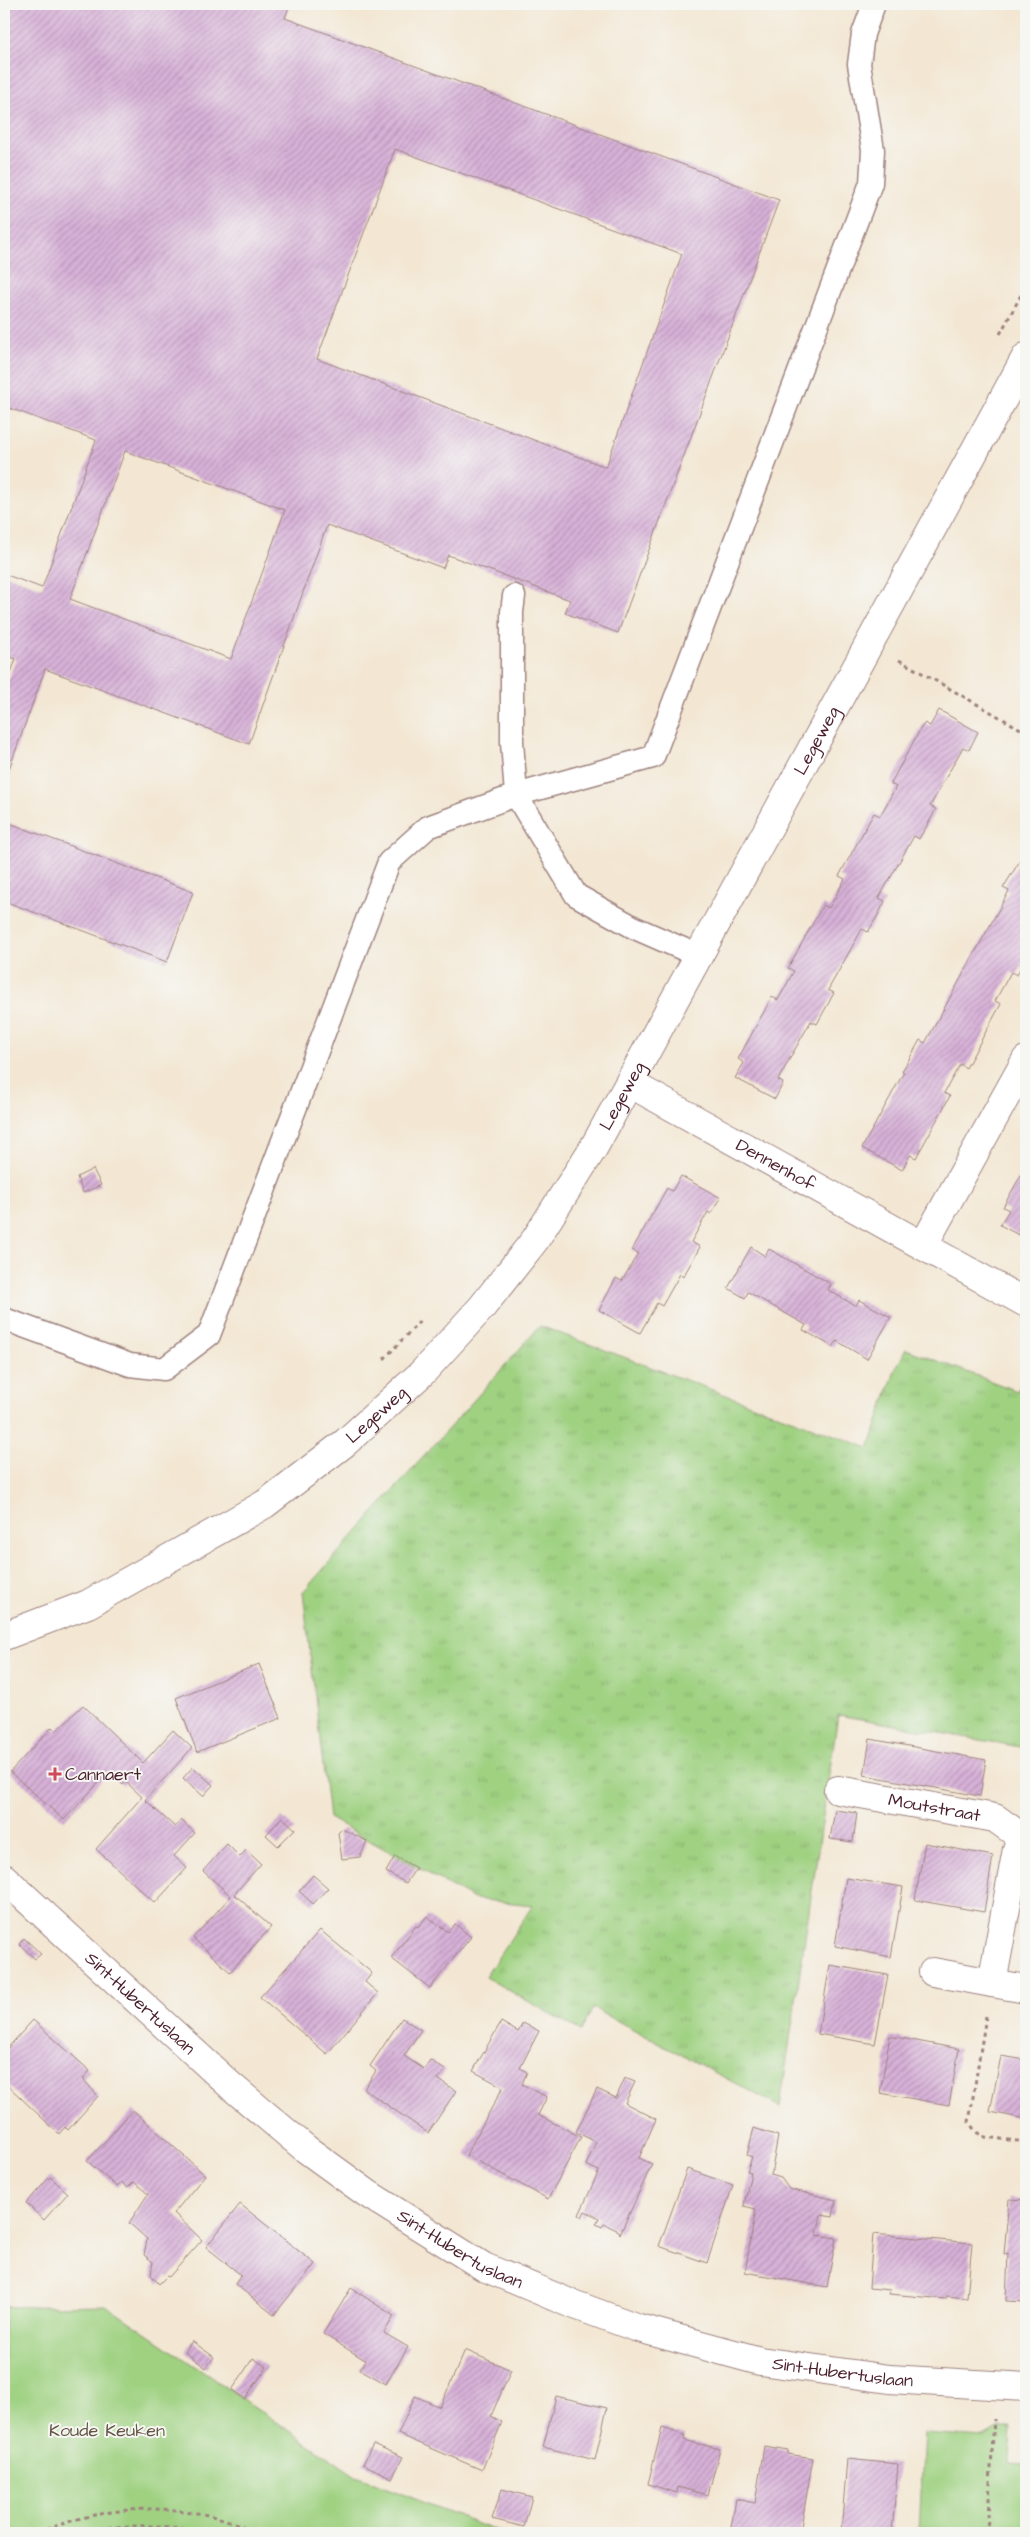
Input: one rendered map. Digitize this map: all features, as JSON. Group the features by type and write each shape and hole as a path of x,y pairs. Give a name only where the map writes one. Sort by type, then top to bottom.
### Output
{"street":[{"name":"Legeweg","path":"4,1636 88,1604 265,1504 346,1442 422,1373 482,1307 535,1240 594,1148 1026,358"},
{"path":"923,1246 1026,1060"},
{"name":"Dennenhof","path":"630,1084 1026,1303"},
{"name":"Moutstraat","path":"838,1790 995,1818 1025,1837 1017,1849 992,1983"},
{"name":"Sint-Hubertuslaan","path":"4,1878 231,2086 306,2149 368,2194 484,2267 567,2302 635,2327 760,2361 889,2379 1026,2387"},
{"path":"933,1972 1026,1989"}],"lane":[{"path":"4,1319 130,1366 164,1369 209,1335 389,862 428,827 516,795 653,757 871,183 873,150 859,64 863,34 874,4"},
{"path":"514,596 512,612 512,742 516,795 576,895 635,928 699,956"}],"path":[{"path":"997,339 1026,286"},
{"path":"1021,295 1026,298"},
{"path":"871,643 1026,732"},
{"path":"378,1366 423,1318"},
{"path":"992,1983 969,2122 976,2132 985,2137 1026,2142"},
{"path":"987,2533 997,2386"},
{"path":"39,2533 91,2515 142,2509 192,2512 240,2524 257,2533"},
{"path":"69,2533 109,2526 148,2525 207,2533"}],"green space":[{"path":"540,1326 869,1448 896,1368 906,1349 1017,1391 1026,1376 1026,1748 838,1715 780,2107 593,2008 581,2031 485,1977 533,1905 474,1899 329,1818 303,1592"},
{"name":"Koude Keuken","path":"105,2305 356,2476 503,2533 4,2533 4,2307"},
{"path":"1000,2427 1011,2427 1009,2463 1026,2464 1026,2533 919,2533 924,2433 984,2437"}],"building":[{"path":"4,4 247,4 256,7 257,4 290,4 285,18 779,200 618,633 565,613 570,600 448,555 443,568 327,525 249,744 45,669 4,783 4,692 16,659 4,655 4,574 42,588 96,440 4,406","holes":["395,149 682,254 606,467 317,359","125,451 285,510 231,659 70,599"]},
{"path":"939,710 978,732 969,750 963,747 930,806 936,809 928,824 919,839 914,836 879,898 885,901 877,917 868,932 862,929 828,990 834,993 817,1024 811,1021 794,1051 778,1080 783,1083 775,1099 735,1078 744,1063 738,1059 772,997 778,1000 794,971 788,968 823,905 829,908 845,879 839,876 874,813 880,816 896,787 891,784 893,779 921,728 925,723 930,726"},
{"path":"4,821 193,892 167,962 4,901"},
{"path":"1026,851 1026,957 1017,975 1011,972 995,1001 1001,1004 966,1068 960,1064 944,1093 950,1096 916,1158 910,1155 902,1170 862,1148 904,1072 902,1071 920,1040 925,1043 1009,891 1003,888"},
{"path":"1026,1166 1026,1239 1000,1225 1009,1210 1003,1207"},
{"path":"93,1169 101,1185 83,1193 77,1177"},
{"path":"681,1176 721,1198 711,1214 708,1212 691,1242 700,1247 683,1277 680,1274 662,1306 657,1303 640,1333 599,1310 616,1278 622,1281 638,1253 632,1250 667,1188 672,1191"},
{"path":"751,1247 765,1256 769,1249 831,1284 828,1290 856,1306 859,1300 891,1317 867,1359 837,1341 833,1347 803,1330 806,1325 748,1292 745,1298 728,1288"},
{"path":"259,1664 281,1718 197,1752 176,1698"},
{"path":"83,1705 143,1763 173,1730 192,1748 145,1800 175,1827 181,1820 195,1833 174,1856 187,1868 155,1903 96,1849 142,1797 126,1782 123,1785 109,1772 64,1820 10,1772 52,1727 56,1731"},
{"path":"870,1739 986,1760 980,1796 864,1775"},
{"path":"193,1767 213,1785 203,1796 183,1778"},
{"path":"835,1810 857,1813 853,1842 830,1839"},
{"path":"282,1817 295,1829 278,1846 266,1835"},
{"path":"342,1829 367,1841 360,1857 342,1859 338,1833"},
{"path":"925,1843 993,1856 984,1912 915,1900"},
{"path":"227,1844 240,1857 246,1850 261,1864 234,1894 271,1927 230,1972 193,1938 231,1896 203,1871"},
{"path":"395,1856 416,1868 406,1883 386,1872"},
{"path":"313,1875 328,1888 313,1904 299,1891"},
{"path":"846,1878 903,1887 891,1957 835,1946"},
{"path":"427,1916 448,1932 455,1924 471,1937 430,1988 391,1958 416,1926 418,1927"},
{"path":"320,1930 372,1973 365,1982 378,1993 327,2054 260,1997"},
{"path":"24,1938 41,1954 35,1959 19,1944"},
{"path":"830,1965 888,1975 875,2044 818,2034"},
{"path":"402,2018 421,2030 404,2056 424,2069 430,2060 445,2070 438,2079 456,2091 428,2133 364,2089 376,2071 370,2066"},
{"path":"33,2020 90,2071 83,2079 98,2096 68,2130 65,2127 59,2134 4,2082 4,2052"},
{"path":"501,2022 518,2032 523,2023 539,2031 520,2068 527,2072 522,2084 547,2097 538,2115 581,2137 548,2199 466,2155 503,2087 473,2071"},
{"path":"890,2036 959,2049 949,2105 880,2093"},
{"path":"1001,2056 1026,2060 1026,2119 990,2112"},
{"path":"625,2078 635,2082 625,2103 656,2119 639,2158 652,2164 620,2234 619,2231 604,2224 602,2227 596,2224 599,2218 585,2211 582,2217 579,2215 599,2171 586,2165 596,2142 576,2132 597,2089 616,2098"},
{"path":"133,2110 205,2175 174,2213 202,2240 169,2277 167,2276 159,2284 151,2275 153,2262 144,2255 147,2239 129,2223 148,2194 134,2182 128,2188 121,2182 117,2187 87,2161"},
{"path":"754,2128 778,2136 771,2175 781,2178 789,2189 836,2200 833,2217 821,2215 817,2235 836,2238 827,2287 745,2272 756,2209 744,2206 751,2172 747,2171 752,2157 747,2155"},
{"path":"687,2169 733,2185 707,2263 659,2246"},
{"path":"50,2177 68,2193 44,2220 26,2203"},
{"path":"1009,2199 1026,2200 1026,2302 1006,2301 1008,2253 1004,2254"},
{"path":"240,2204 315,2264 274,2315 235,2284 241,2275 206,2247"},
{"path":"873,2234 972,2243 967,2298 946,2296 946,2299 889,2294 890,2290 869,2288"},
{"path":"351,2288 394,2316 384,2333 408,2347 386,2384 360,2369 365,2360 323,2334"},
{"path":"192,2341 214,2357 206,2368 185,2352"},
{"path":"465,2350 511,2370 491,2416 502,2422 482,2470 398,2434 415,2396 440,2407"},
{"path":"253,2358 267,2367 245,2399 232,2390"},
{"path":"556,2396 607,2408 595,2460 543,2447"},
{"path":"662,2428 685,2435 684,2440 720,2449 708,2495 678,2487 677,2493 648,2484"},
{"path":"373,2444 403,2457 392,2478 363,2464"},
{"path":"764,2446 788,2450 787,2454 813,2458 800,2533 730,2533 736,2499 755,2503"},
{"path":"847,2459 898,2464 892,2533 841,2533"},
{"path":"502,2489 532,2497 524,2527 492,2519"}],"place":[{"name":"Cannaert","path":"55,1774"}]}
